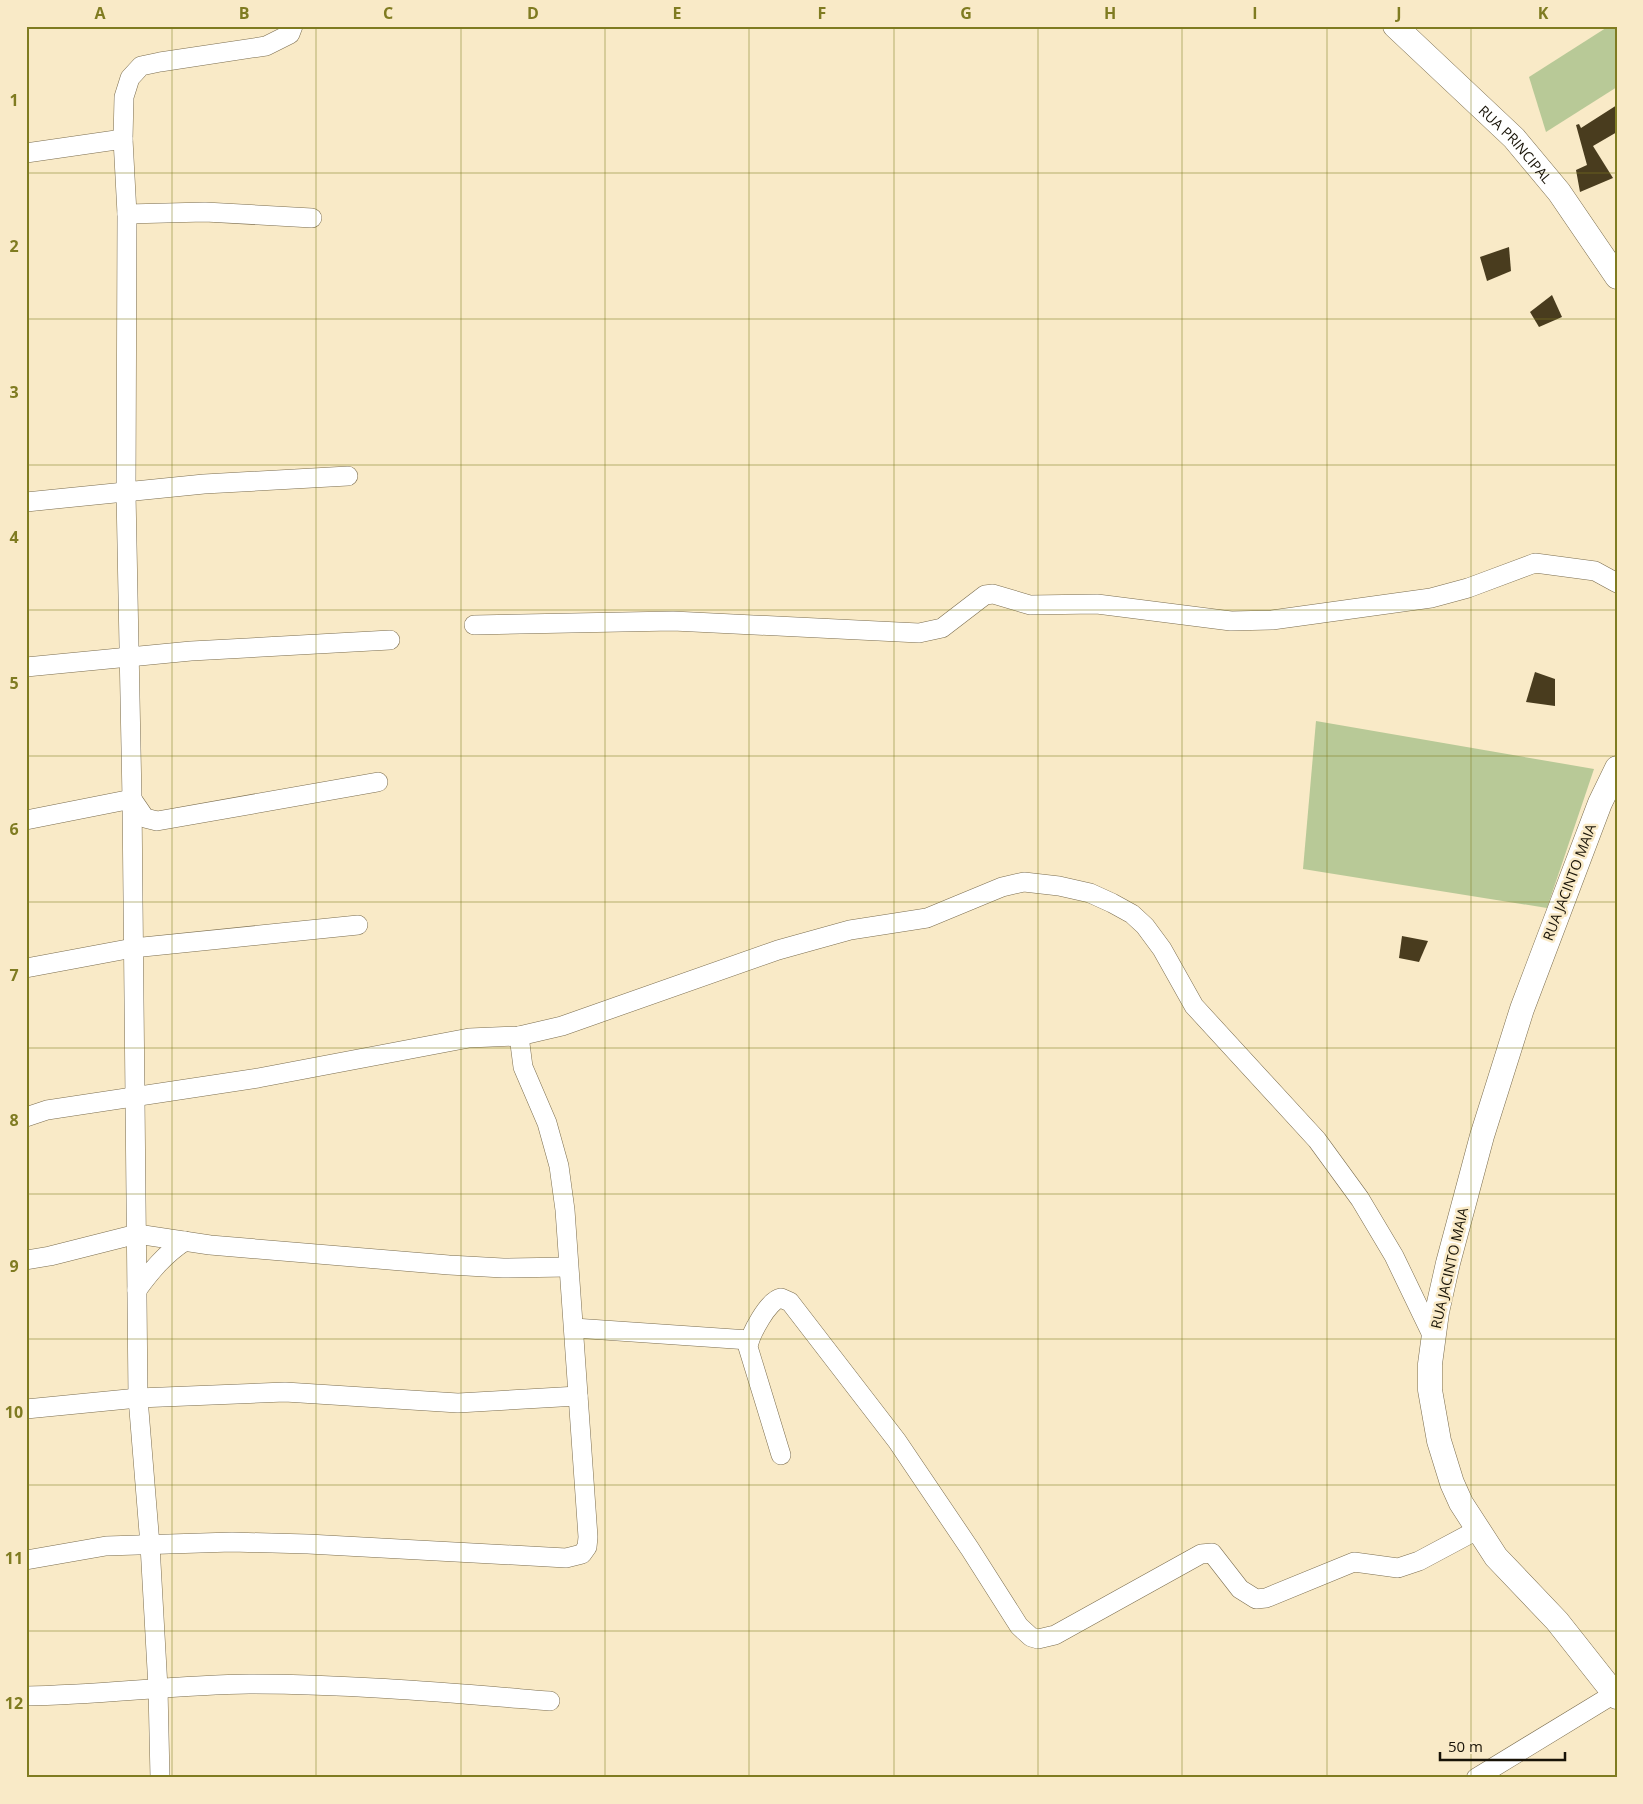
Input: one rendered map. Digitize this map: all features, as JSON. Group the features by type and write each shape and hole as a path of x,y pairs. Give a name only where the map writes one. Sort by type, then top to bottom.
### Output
{"street":[{"path":"160,1778 158,1688 150,1545 138,1398 132,799 126,494 127,214 123,139 124,97 130,78 141,66 266,46 290,34 293,26"},
{"name":"RUA PRINCIPAL","path":"1395,26 1514,138 1559,192 1617,277"},
{"path":"26,153 123,139"},
{"path":"127,214 205,212 312,218"},
{"path":"26,502 126,494 204,484 348,476"},
{"path":"474,625 681,621 919,633 942,628 985,595 992,594 1030,605 1098,604 1231,621 1272,620 1431,598 1468,588 1535,563 1595,571 1617,584"},
{"path":"26,667 191,651 390,640"},
{"path":"1608,804 1617,768"},
{"path":"132,799 145,818 157,821 378,782"},
{"path":"26,820 132,799"},
{"name":"RUA JACINTO MAIA","path":"1608,804 1522,1009 1482,1136 1448,1263 1433,1337 1430,1390 1439,1441 1452,1483 1477,1530 1496,1557 1557,1621 1615,1695"},
{"path":"26,1117 47,1110 258,1078 469,1038 519,1036 562,1026 778,950 850,930 927,918 1002,887 1024,882 1060,886 1090,893 1132,914 1145,926 1162,949 1194,1006 1317,1140 1360,1199 1394,1256 1433,1337"},
{"path":"26,968 133,948 358,925"},
{"path":"26,1560 106,1546 280,1543 566,1558 582,1554 587,1547 588,1537 565,1210 559,1166 547,1123 523,1067 519,1036"},
{"path":"26,1260 50,1256 137,1234 185,1242 449,1265 503,1268 568,1267"},
{"path":"137,1290 172,1250 185,1242"},
{"path":"781,1455 748,1354 749,1340 776,1298 785,1298 790,1302 897,1441 1019,1626 1031,1637 1038,1639 1056,1635 1201,1554 1212,1553 1240,1589 1256,1600 1266,1598 1354,1562 1398,1568 1419,1561 1477,1530"},
{"path":"574,1328 749,1340"},
{"path":"26,1409 138,1398 285,1392 458,1403 578,1396"},
{"path":"26,1696 246,1684 364,1687 550,1701"},
{"path":"1476,1778 1615,1695"}],"green space":[{"path":"1609,26 1617,26 1617,87 1546,132 1529,77"},
{"path":"1316,721 1594,769 1547,908 1303,869"}],"building":[{"path":"1617,105 1617,132 1593,146 1613,178 1580,192 1576,170 1587,165 1576,125 1579,124 1581,128"},
{"path":"1509,247 1511,271 1487,281 1480,257"},
{"path":"1552,295 1562,317 1539,327 1530,312"},
{"path":"1535,672 1555,679 1555,706 1526,702"},
{"path":"1402,936 1428,941 1419,962 1399,958"}]}
